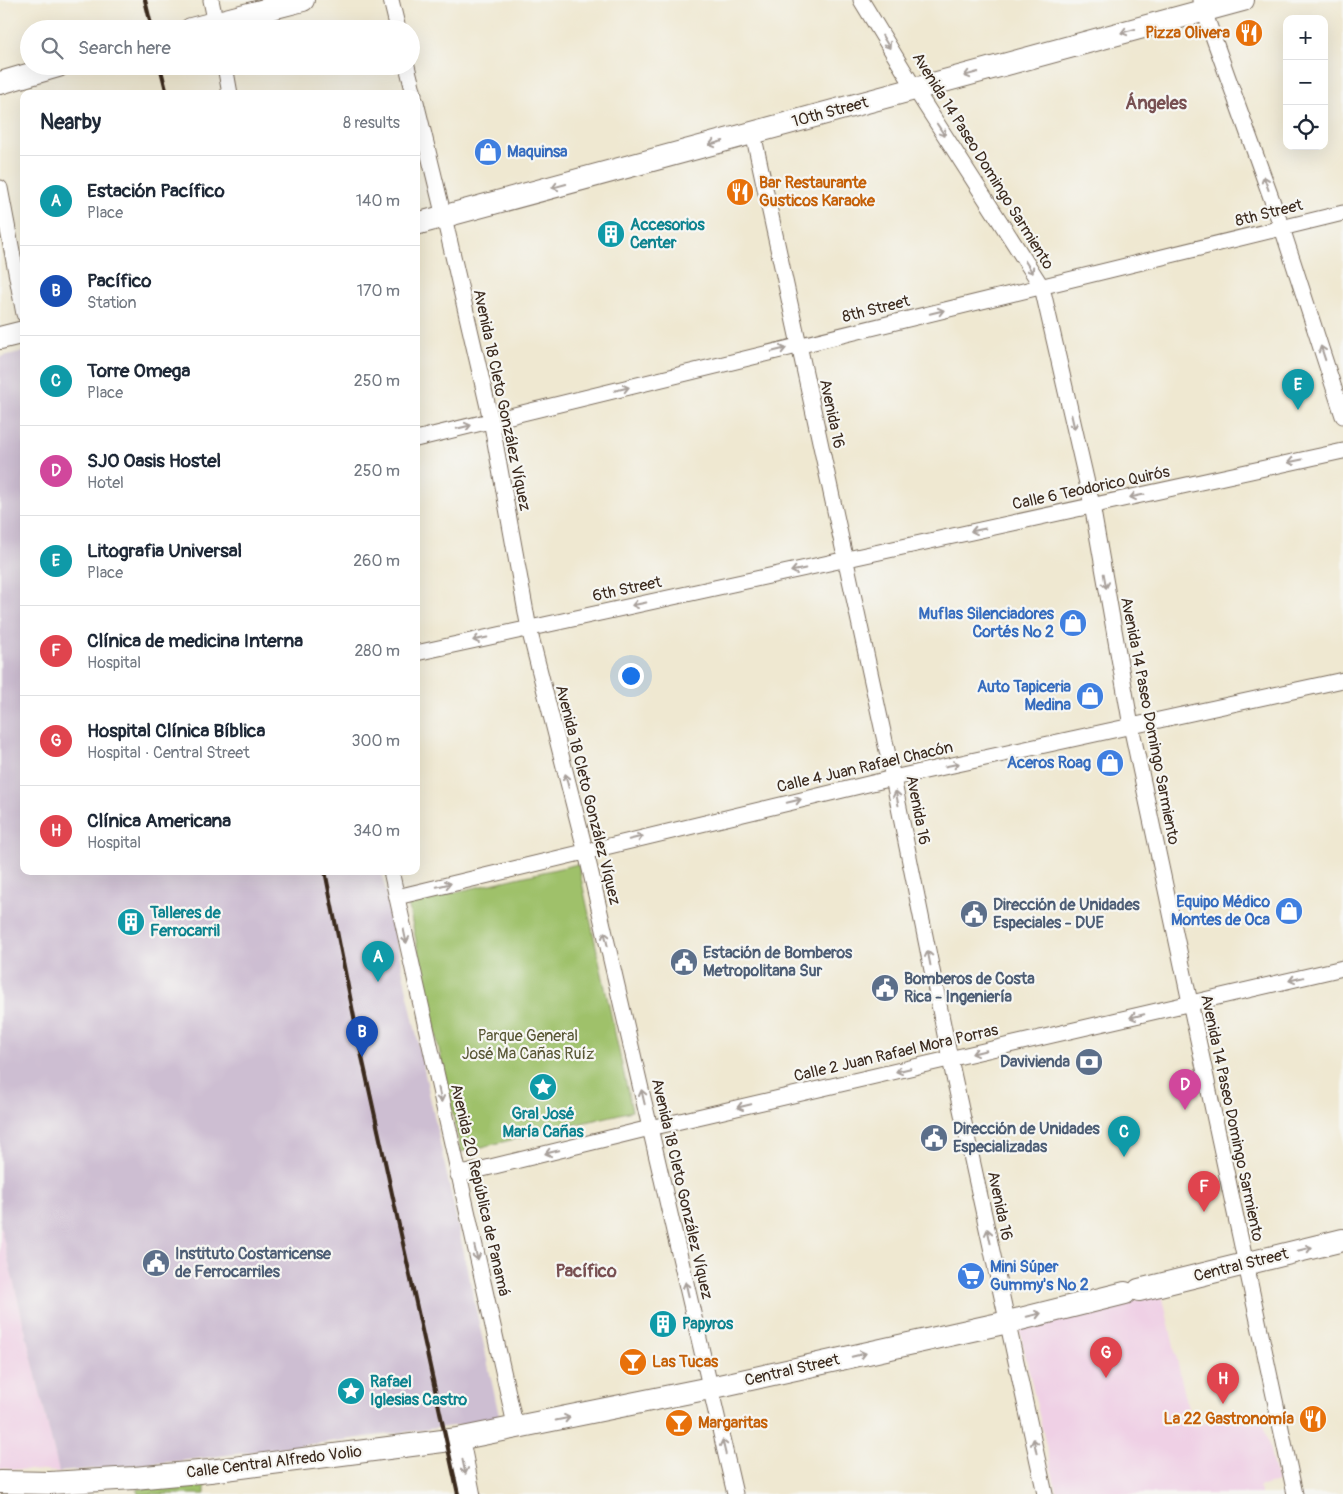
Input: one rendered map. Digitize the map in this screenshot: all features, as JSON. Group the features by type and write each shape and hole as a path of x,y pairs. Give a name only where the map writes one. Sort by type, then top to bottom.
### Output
{"street":[{"path":"211,0 215,20"},
{"path":"233,20 303,0"},
{"path":"391,0 396,20"},
{"name":"Avenida 14 Paseo Domingo Sarmiento","path":"861,0 915,89 1042,287 1092,506 1131,726 1295,1494"},
{"name":"10th Street","path":"420,223 915,89 1202,5 1243,0"},
{"path":"1202,5 1282,228 1343,416"},
{"path":"0,83 27,75"},
{"path":"227,75 229,90"},
{"path":"409,75 413,90"},
{"name":"Avenida 18 Cleto González Víquez","path":"420,118 491,420 528,629 585,850 735,1494"},
{"name":"Avenida 16","path":"753,133 893,778 950,1059 1045,1494"},
{"path":"0,188 20,293"},
{"name":"8th Street","path":"420,438 1343,213"},
{"path":"0,338 20,333"},
{"name":"Calle 6 Teodorico Quirós","path":"846,559 1343,451"},
{"name":"6th Street","path":"420,651 846,559"},
{"name":"Calle 4 Juan Rafael Chacón","path":"397,897 585,850 893,778 1343,680"},
{"name":"Avenida 20 República de Panamá","path":"392,875 516,1429"},
{"name":"Calle 2 Juan Rafael Mora Porras","path":"458,1176 650,1128 1343,968"},
{"name":"Central Street","path":"458,1440 710,1388 1008,1322 1343,1240"},
{"path":"458,1440 469,1494"},
{"name":"Calle Central Alfredo Volio","path":"0,1482 50,1483 134,1478 458,1440"}],"shaded area":[{"path":"20,352 20,875 382,875 500,1420 180,1461 59,1472 0,1225 0,357"},
{"path":"0,1225 59,1472 0,1468"},
{"path":"1162,1294 1192,1426 1261,1411 1277,1482 1259,1487 1261,1494 1057,1494 1019,1327"}],"green space":[{"name":"Parque General José Mª Cañas Ruíz","path":"578,864 632,1111 461,1152 408,903"},
{"path":"205,1484 205,1494 138,1494 137,1489"}],"railway":[{"path":"145,0 150,20"},
{"path":"162,75 166,90"},
{"path":"326,875 362,1057 458,1494"}],"place":[{"name":"Pizza Olivera","path":"1249,33"},
{"name":"Maquinsa","path":"488,152"},
{"name":"Bar Restaurante Gusticos Karaoke","path":"740,192"},
{"name":"Accesorios Center","path":"611,234"},
{"name":"Litografia Universal","path":"1298,410"},
{"name":"Muflas Silenciadores Cortés Nº 2","path":"1073,623"},
{"name":"Auto Tapiceria Medina","path":"1090,696"},
{"name":"Aceros Roag","path":"1110,763"},
{"name":"Equipo Médico Montes de Oca","path":"1289,911"},
{"name":"Dirección de Unidades Especiales - DUE","path":"974,914"},
{"name":"Talleres de Ferrocarril","path":"131,922"},
{"name":"Estación de Bomberos Metropolitana Sur","path":"684,962"},
{"name":"Estación Pacífico","path":"378,982"},
{"name":"Bomberos de Costa Rica - Ingeniería","path":"885,988"},
{"name":"Pacífico","path":"362,1057"},
{"name":"Davivienda","path":"1089,1062"},
{"name":"Gral José María Cañas","path":"543,1087"},
{"name":"SJO Oasis Hostel","path":"1185,1110"},
{"name":"Dirección de Unidades Especializadas","path":"934,1138"},
{"name":"Torre Omega","path":"1124,1157"},
{"name":"Clínica de medicina Interna","path":"1204,1212"},
{"name":"Instituto Costarricense de Ferrocarriles","path":"156,1263"},
{"name":"Mini Súper Gummy's Nº 2","path":"971,1276"},
{"name":"Papyros","path":"663,1324"},
{"name":"Las Tucas","path":"633,1362"},
{"name":"Hospital Clínica Bíblica","path":"1106,1378"},
{"name":"Rafael Iglesias Castro","path":"351,1391"},
{"name":"Clínica Americana","path":"1223,1404"},
{"name":"La 22 Gastronomía","path":"1313,1419"},
{"name":"Margaritas","path":"679,1423"}],"district":[{"name":"Ángeles","path":"1156,103"},
{"name":"Pacífico","path":"586,1271"}]}
